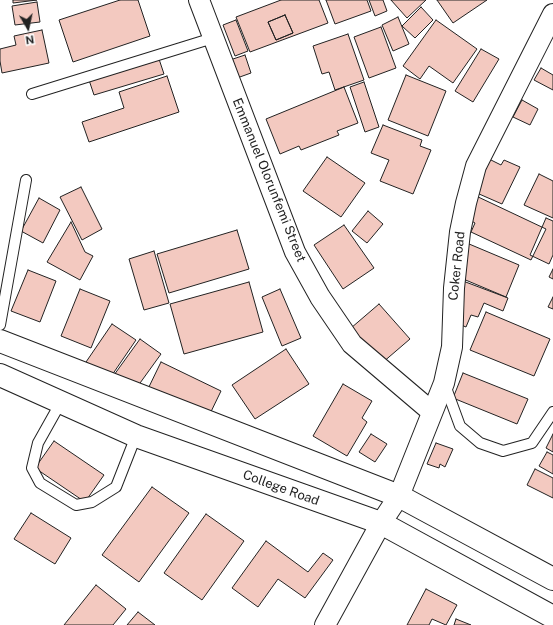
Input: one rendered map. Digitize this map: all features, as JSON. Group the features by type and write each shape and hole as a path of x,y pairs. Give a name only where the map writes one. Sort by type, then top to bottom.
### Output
{"main road":[{"path":"0,341 399,496 553,579"},
{"name":"College Road","path":"0,375 136,436 381,523 553,617"}],"street":[{"name":"Emmanuel Olorunfemi Street","path":"199,0 295,252 320,296 352,344 432,412"},
{"name":"Coker Road","path":"325,625 381,523 399,496 444,383 452,347 454,288 460,232 476,166 553,14"}],"lane":[{"path":"32,94 214,38"},
{"path":"0,325 26,180"},
{"path":"444,383 460,426 480,443 503,451 532,443 553,412"},
{"path":"61,402 38,443 32,468 40,483 76,505 92,502 116,487 136,436"}],"building":[{"path":"13,0 37,0 13,3"},
{"path":"120,0 138,0 150,36 73,62 59,20"},
{"path":"281,0 319,0 328,23 250,52 236,17","holes":["285,15 293,33 276,40 268,22"]},
{"path":"326,0 367,0 371,11 335,24"},
{"path":"369,0 383,0 387,11 375,16"},
{"path":"391,0 426,0 407,18"},
{"path":"437,0 487,0 453,23"},
{"path":"37,2 40,22 15,25 12,6"},
{"path":"421,7 433,20 415,38 402,26"},
{"path":"285,15 293,33 276,40 268,22"},
{"path":"398,17 409,44 393,51 382,25"},
{"path":"236,20 248,51 235,56 223,25"},
{"path":"436,20 477,49 453,83 429,66 420,79 403,66"},
{"path":"381,27 396,68 369,78 354,37"},
{"path":"42,30 49,63 2,73 0,49 16,45 14,36"},
{"path":"348,34 364,80 335,90 329,72 322,74 313,46"},
{"path":"481,49 499,59 473,102 455,91"},
{"path":"245,55 251,73 237,78 230,60"},
{"path":"159,59 164,74 94,95 89,80"},
{"path":"541,68 553,75 553,90 534,80"},
{"path":"406,75 446,91 428,136 388,120"},
{"path":"167,76 179,112 89,142 82,122 124,108 119,92"},
{"path":"364,82 379,127 365,132 350,87"},
{"path":"344,87 358,123 337,131 339,135 301,150 299,146 280,154 266,119"},
{"path":"522,100 538,109 530,125 513,117"},
{"path":"383,125 422,140 420,146 431,150 413,194 380,181 389,160 371,153"},
{"path":"327,157 365,183 341,217 303,191"},
{"path":"485,157 501,165 504,160 520,167 502,204 470,190"},
{"path":"539,174 553,181 553,218 524,205"},
{"path":"81,187 102,229 82,240 60,197"},
{"path":"474,195 546,229 531,260 471,232 475,223 470,220"},
{"path":"39,198 60,210 43,243 21,231"},
{"path":"368,211 383,224 367,243 352,231"},
{"path":"546,218 553,221 553,255 549,264 530,255"},
{"path":"71,222 85,252 93,256 80,280 47,262"},
{"path":"344,225 374,268 343,289 314,245"},
{"path":"237,230 249,269 169,293 157,254"},
{"path":"462,241 519,265 506,297 449,273"},
{"path":"154,251 169,303 144,310 129,259"},
{"path":"553,269 553,279 549,277"},
{"path":"28,270 56,281 40,322 11,311"},
{"path":"455,278 508,298 503,311 484,303 478,317 471,315 466,327 449,320"},
{"path":"249,282 263,332 184,354 170,304"},
{"path":"80,289 110,301 91,348 61,336"},
{"path":"280,289 301,338 282,346 262,297"},
{"path":"553,297 553,309 548,307"},
{"path":"379,304 410,339 382,363 351,328"},
{"path":"486,312 550,339 534,376 470,350"},
{"path":"112,324 136,340 110,378 86,362"},
{"path":"140,339 161,354 135,390 114,375"},
{"path":"286,349 309,384 255,419 232,385"},
{"path":"161,362 221,391 206,422 146,393"},
{"path":"463,373 528,399 517,424 453,398"},
{"path":"343,384 372,401 362,418 367,422 347,456 313,436"},
{"path":"371,434 387,444 375,462 359,452"},
{"path":"553,434 553,452 546,448"},
{"path":"54,441 104,475 85,502 35,468"},
{"path":"436,443 453,449 445,467 440,464 439,468 427,464"},
{"path":"547,452 553,455 553,474 539,466"},
{"path":"535,469 553,478 553,498 527,485"},
{"path":"152,487 189,513 139,582 102,555"},
{"path":"31,513 71,538 55,564 14,539"},
{"path":"206,514 244,541 202,600 164,573"},
{"path":"266,541 308,572 323,553 333,560 305,598 278,579 258,607 232,588"},
{"path":"96,585 126,609 113,625 64,625"},
{"path":"426,589 457,605 446,625 432,619 429,625 407,625"},
{"path":"138,612 155,625 127,625"},
{"path":"456,619 471,625 454,625"}]}
